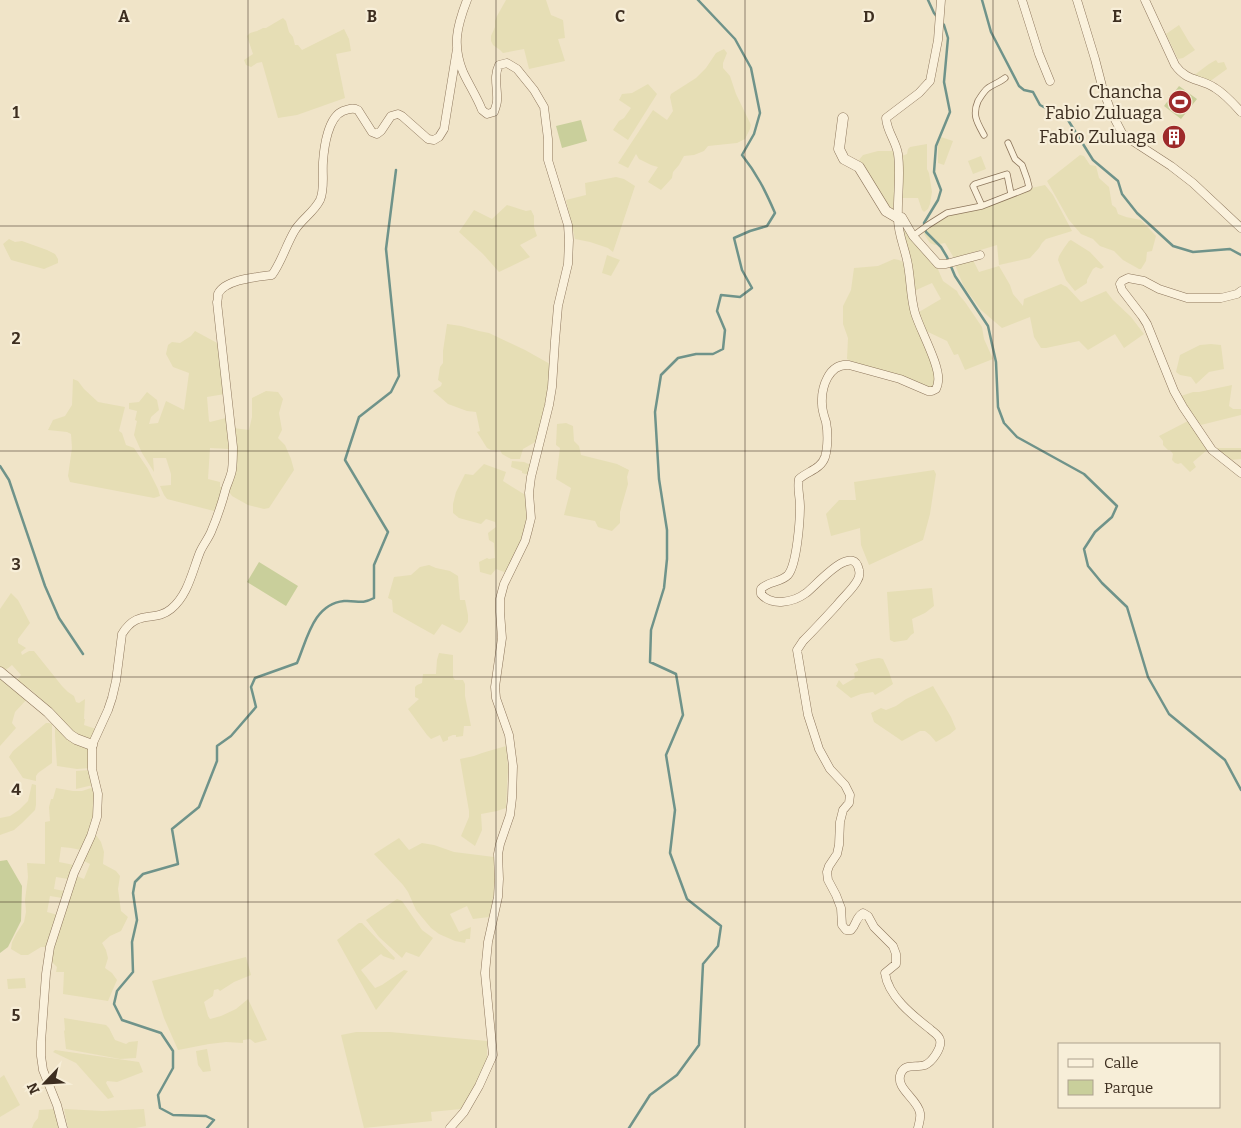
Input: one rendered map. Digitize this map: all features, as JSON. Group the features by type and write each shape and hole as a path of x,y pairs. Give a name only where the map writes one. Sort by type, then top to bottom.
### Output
{"street":[{"path":"63,1128 57,1105 43,1070 41,1056 46,974 50,947 76,866 91,836 97,817 98,794 92,769 92,745 112,698 122,634 132,622 141,617 163,614 181,600 218,514 232,471 233,447 218,294 223,288 239,280 272,275 277,268 295,230 320,200 323,191 323,162 327,139 331,122 339,113 355,108 372,132 377,134 391,116 398,114 428,139 434,140 439,137 444,129 457,49 457,31 467,0"},
{"path":"1022,0 1039,54 1050,81"},
{"path":"1077,0 1102,86 1111,112 1122,133 1193,183 1241,228"},
{"path":"1145,0 1180,72 1188,77 1214,86 1241,112"},
{"path":"918,1128 920,1112 916,1103 900,1083 900,1076 902,1070 908,1066 924,1065 931,1060 940,1046 941,1040 938,1035 896,998 886,980 885,973 896,964 896,954 893,946 874,927 868,916 863,913 856,920 851,930 846,930 842,925 841,908 828,880 827,872 837,854 840,822 850,795 845,785 830,769 819,749 808,715 797,650 857,581 859,575 858,567 854,562 843,562 808,592 798,598 785,602 765,599 761,594 761,588 765,584 783,580 792,568 797,545 800,505 797,490 799,479 816,469 825,456 827,432 822,401 824,386 833,368 843,364 849,365 900,379 928,390 936,389 938,381 936,368 915,313 907,261 898,230 899,170 897,151 886,126 886,118 919,93 930,81 938,40 940,4"},
{"path":"450,1128 464,1112 479,1086 493,1055 485,973 488,942 498,897 498,854 510,815 513,766 509,735 496,698 495,686 502,638 500,598 504,584 525,541 528,530 531,478 552,387 558,309 568,264 569,240 568,224 548,160 548,138 544,108 534,90 517,69 507,63 499,65 495,78 497,101 494,112 487,114 482,110 463,72 457,49"},
{"path":"984,134 976,119 976,106 986,89 1005,78"},
{"path":"842,118 839,149 844,158 859,167 886,211 898,218 902,217 938,264 946,264 980,255"},
{"path":"916,235 947,213 982,206 1029,187 1028,179 1022,166 1015,158 1008,143"},
{"path":"982,206 974,186 975,184 1008,174 1012,194"},
{"path":"1241,291 1237,294 1221,298 1187,298 1159,289 1144,281 1128,278 1120,284 1122,290 1147,324 1183,407 1212,450 1241,473"},
{"path":"0,672 48,712 70,735 92,745"}],"shaded area":[{"path":"506,0 546,0 551,15 563,20 565,38 558,39 565,61 529,69 524,49 503,53 493,45 491,36 495,27 495,21"},
{"path":"283,18 286,21 295,45 298,45 302,50 344,29 349,39 351,51 336,54 345,98 297,115 278,118 262,62 251,67 246,65 244,60 253,54 247,36"},
{"path":"1179,25 1195,50 1178,59 1166,34"},
{"path":"724,49 727,53 723,68 730,76 736,94 751,125 745,139 737,143 708,146 704,151 684,156 673,172 672,178 661,190 648,182 658,167 639,159 636,154 628,168 618,163 653,110 667,120 673,111 671,94 696,78 706,68 716,53"},
{"path":"1216,60 1218,63 1224,62 1227,69 1209,82 1193,76 1209,64"},
{"path":"648,84 657,94 628,140 613,130 631,108 619,100 622,94 632,93"},
{"path":"941,137 953,141 944,165 938,163 938,145"},
{"path":"927,144 927,169 932,192 928,209 924,212 918,198 902,198 902,156 907,154 910,147"},
{"path":"878,151 893,151 895,186 893,209 889,206 859,160 863,155"},
{"path":"1080,155 1084,156 1090,165 1096,166 1099,178 1109,187 1112,205 1116,208 1118,214 1141,220 1156,236 1152,251 1147,252 1146,261 1141,269 1123,260 1114,251 1100,246 1093,239 1081,234 1069,220 1047,181"},
{"path":"981,156 986,169 973,174 968,161"},
{"path":"616,177 624,179 635,186 613,252 608,248 575,239 566,200 586,195 585,183"},
{"path":"1045,185 1053,195 1072,231 1046,239 1030,258 999,265 997,245 954,258 945,243 935,245 930,243 924,234 924,230 948,216 985,207 1027,189"},
{"path":"507,205 526,211 531,210 534,216 534,227 537,236 520,245 530,257 499,272 459,232 474,210 492,219"},
{"path":"901,220 918,248 937,267 943,281 957,291 982,327 984,339 993,359 965,370 958,354 954,355 947,341 926,331 919,312 941,299 932,283 914,291"},
{"path":"9,239 15,242 22,241 47,250 55,254 58,263 44,269 11,260 3,244"},
{"path":"1071,240 1090,252 1104,267 1093,269 1087,283 1075,291 1066,280 1058,260 1064,248"},
{"path":"607,255 620,260 611,276 602,273"},
{"path":"894,259 903,262 906,267 935,372 932,388 847,359 848,338 843,324 843,306 851,290 854,268 878,266"},
{"path":"973,260 979,272 999,266 1013,294 1023,306 1024,299 1061,284 1067,287 1081,302 1106,291 1131,317 1144,334 1124,348 1115,334 1088,350 1079,341 1041,348 1034,337 1030,317 1002,328 981,310 964,287 955,265"},
{"path":"447,324 489,333 550,364 548,396 537,441 523,449 520,459 511,459 502,454 500,450 487,448 477,432 480,431 476,412 467,411 448,404 433,391 441,386 442,383 438,380 440,367 443,363"},
{"path":"195,331 219,344 225,394 207,397 209,421 226,418 229,449 210,448 208,479 220,482 220,487 224,488 217,508 214,511 167,499 160,486 171,485 171,474 166,458 153,458 154,472 142,453 134,435 137,411 129,409 129,403 139,402 147,392 157,400 159,410 151,417 149,424 158,423 166,401 184,410 189,373 173,367 166,354 168,345 172,342 180,343"},
{"path":"1200,345 1221,345 1224,369 1209,372 1196,384 1191,377 1180,375 1176,372 1180,355"},
{"path":"73,379 78,381 98,402 125,407 119,431 122,433 126,445 134,448 148,469 160,496 154,498 70,482 68,476 72,448 71,434 48,430 53,420 65,416 72,405"},
{"path":"1232,385 1229,406 1233,409 1241,409 1241,415 1201,425 1184,403 1181,396 1193,392"},
{"path":"266,391 278,392 283,399 279,413 282,430 278,438 285,445 294,470 269,508 264,509 248,505 232,496 229,492 233,477 233,428 249,430 252,417 252,398"},
{"path":"1188,421 1207,450 1193,462 1196,467 1190,472 1181,463 1175,463 1172,460 1173,454 1163,445 1163,441 1159,436"},
{"path":"566,423 573,426 574,441 579,446 581,455 617,464 629,470 628,484 620,512 620,523 612,531 598,527 595,521 564,515 571,488 556,479 560,448 556,445 557,424"},
{"path":"1217,448 1241,448 1241,459 1232,460"},
{"path":"512,461 531,465 529,475 511,467"},
{"path":"484,464 506,472 503,481 527,496 525,531 507,573 496,569 491,575 480,572 479,562 487,558 495,558 494,543 489,540 488,533 496,527 495,522 486,519 481,524 459,518 453,513 456,492 465,474 473,475"},
{"path":"934,470 936,474 930,514 923,540 869,565 861,545 860,528 831,536 826,514 839,500 856,500 854,482"},
{"path":"429,565 450,571 458,576 460,600 465,600 468,615 468,622 460,633 442,624 434,635 393,612 392,600 388,598 394,577 411,575 420,567"},
{"path":"932,588 934,606 912,619 914,633 907,640 894,642 890,640 887,592"},
{"path":"11,593 18,600 30,623 18,639 18,643 26,648 21,652 22,655 29,651 34,651 62,686 74,696 76,702 79,703 85,699 84,725 96,729 91,741 81,739 51,712 44,702 30,689 16,681 21,675 12,665 3,672 0,669 0,609"},
{"path":"439,653 453,655 453,677 455,680 463,680 465,684 465,696 471,726 464,726 463,736 456,737 456,735 453,735 443,742 440,735 431,739 408,709 419,699 415,697 415,687 422,683 423,674 436,674"},
{"path":"879,658 883,659 893,684 884,690 875,695 873,692 851,698 836,686 839,680 843,685 855,678 854,673 858,669 855,664"},
{"path":"0,674 28,698 15,712 12,723 16,728 0,746"},
{"path":"933,686 956,729 950,734 936,742 925,731 920,731 902,741 874,722 871,713 881,708 886,710 896,706"},
{"path":"46,723 52,724 52,763 38,773 36,781 23,778 9,757 13,751"},
{"path":"57,725 90,746 90,768 77,769 57,766 55,727"},
{"path":"506,746 508,767 506,808 481,814 482,830 475,846 461,836 469,817 469,811 460,759"},
{"path":"90,770 93,785 76,789 76,771"},
{"path":"32,784 36,785 35,810 14,830 0,835 0,818 10,816 28,801"},
{"path":"94,787 96,805 89,836 81,850 61,847 59,862 74,865 68,879 56,877 54,889 64,891 62,898 50,896 47,912 58,915 48,947 41,947 28,955 21,955 11,949 12,942 24,922 26,912 27,863 45,864 45,822 50,821 49,807 51,799 53,799 56,788 82,791"},
{"path":"96,835 101,842 104,852 103,864 116,871 120,876 118,889 121,911 128,917 121,931 110,936 102,943 108,958 105,968 117,980 108,1001 63,994 64,972 56,972 57,967 52,962 55,941 76,876 84,879 90,864 82,860"},
{"path":"399,838 409,850 422,843 454,852 494,857 496,883 489,917 473,919 467,906 450,914 459,932 471,927 470,939 466,939 465,943 439,934 431,928 416,910 403,885 374,854"},
{"path":"397,899 402,901 422,930 433,938 419,957 406,952 402,958 379,937 366,920"},
{"path":"359,923 362,923 395,958 394,960 381,954 361,970 375,988 404,970 408,971 376,1010 337,940"},
{"path":"246,957 251,975 234,982 220,991 218,989 214,990 213,996 204,1002 210,1019 236,1009 248,999 267,1040 255,1043 250,1039 243,1040 243,1043 226,1042 178,1050 164,1018 152,981"},
{"path":"25,978 26,988 8,989 7,979"},
{"path":"64,1018 106,1025 115,1040 126,1044 138,1041 136,1058 120,1059 66,1049"},
{"path":"356,1032 390,1032 487,1041 487,1060 477,1083 461,1109 431,1112 432,1121 364,1128 341,1035"},
{"path":"207,1049 211,1071 203,1072 198,1065 196,1051"},
{"path":"55,1050 139,1062 143,1072 117,1082 107,1081 106,1083 114,1097 108,1099 76,1063 53,1052"},
{"path":"4,1075 20,1105 0,1117 0,1078"},
{"path":"54,1109 59,1128 32,1128 38,1118 39,1110"},
{"path":"64,1109 103,1111 144,1109 146,1126 136,1128 68,1128"}],"green space":[{"name":"Chancha Fabio Zuluaga","path":"1179,86 1197,99 1181,119 1164,106"},
{"path":"581,120 587,141 562,148 556,126"},
{"path":"259,562 298,586 286,606 247,582"},
{"path":"7,860 22,886 21,921 8,947 0,953 0,861"}],"waterway":[{"path":"629,1128 650,1095 677,1075 699,1045 703,964 718,946 721,926 687,899 670,853 675,810 666,755 683,715 676,674 650,662 651,630 664,588 667,559 667,530 659,479 655,412 661,375 678,358 696,354 713,354 723,349 725,330 717,311 721,295 740,297 752,288 742,270 734,238 767,226 775,213 760,182 742,155 754,134 760,113 751,68 735,39 698,0"},
{"path":"928,0 938,18"},
{"path":"982,0 991,32 1019,86 1024,90 1033,92 1040,105 1068,120 1093,160 1118,181 1122,194 1137,213 1173,246 1193,252 1230,249 1241,255"},
{"path":"941,22 944,25 948,38 944,82 950,112 936,146 934,172 941,190 938,200 924,223 926,232 941,247 955,276 988,326 996,362 998,407 1004,423 1017,437 1084,474 1117,506 1112,517 1095,532 1084,549 1088,566 1102,583 1127,607 1148,677 1169,714 1225,760 1241,790"},
{"path":"207,1128 214,1120 206,1116 173,1115 160,1108 158,1095 173,1068 173,1051 161,1033 122,1020 114,1004 117,991 133,972 132,942 137,920 133,893 135,882 143,874 178,864 172,829 199,807 217,761 217,746 231,736 256,707 251,687 255,678 297,663 313,624 325,609 333,604 344,601 362,602 374,598 374,565 388,532 345,460 359,417 391,392 399,376 386,249 396,170"},
{"path":"0,466 9,480 45,586 59,618 83,654"}],"place":[{"name":"Chancha Fabio Zuluaga","path":"1180,102"},
{"name":"Fabio Zuluaga","path":"1174,137"}]}
